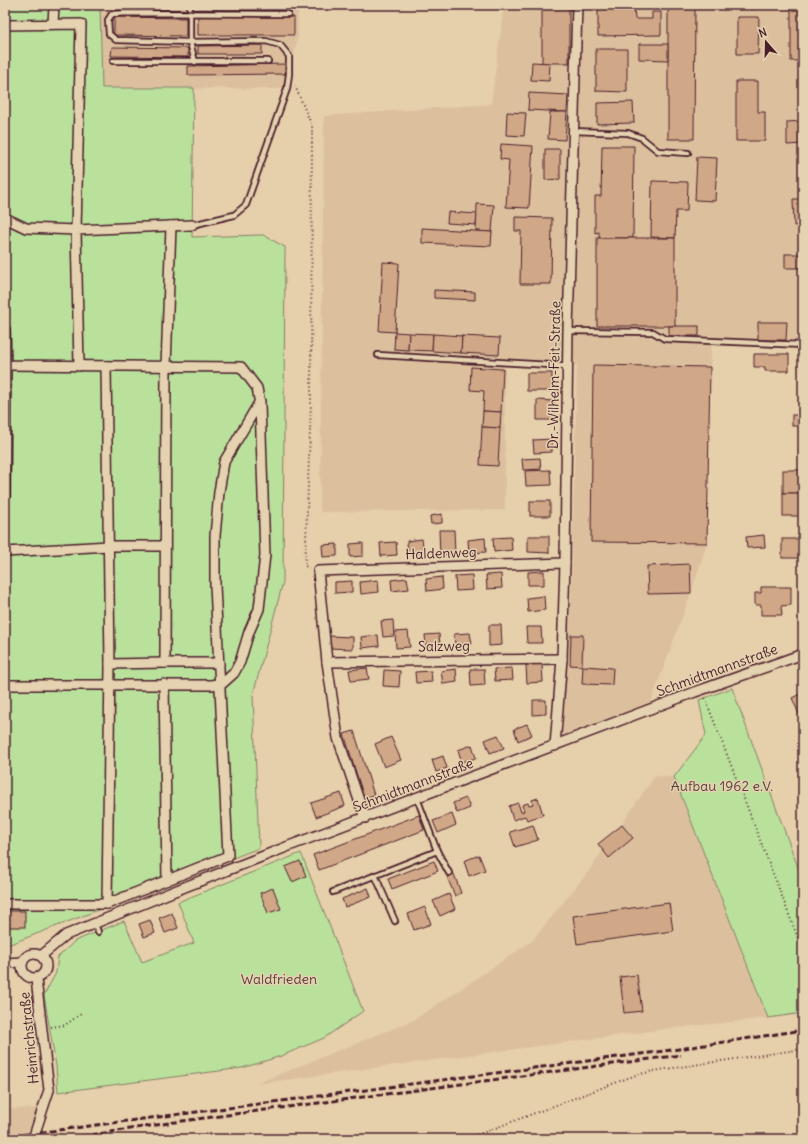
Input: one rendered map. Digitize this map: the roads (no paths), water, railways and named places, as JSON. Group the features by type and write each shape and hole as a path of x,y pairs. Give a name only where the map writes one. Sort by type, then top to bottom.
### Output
{"street":[{"path":"53,24 54,5"},
{"name":"Dr.-Wilhelm-Feit-Straße","path":"555,746 562,659 565,562 568,331 576,5"},
{"path":"5,25 81,24 76,230 79,366"},
{"path":"5,218 26,228 76,230 192,225"},
{"path":"165,663 166,366 171,226"},
{"path":"5,329 5,496"},
{"path":"5,685 223,683 234,673 240,662 249,632 259,609 265,555 260,401 257,388 241,367 6,365"},
{"path":"106,366 110,664 107,904"},
{"path":"5,904 107,904 228,856 215,585 215,536 219,492 224,462 260,401"},
{"path":"5,552 109,546 165,546"},
{"name":"Haldenweg","path":"327,662 318,571 565,562"},
{"name":"Schmidtmannstraße","path":"41,956 66,935 96,928 275,852 702,690 803,654"},
{"name":"Salzweg","path":"327,662 562,659"},
{"path":"327,662 338,738 365,818"},
{"path":"110,664 219,663"},
{"path":"164,684 167,880"},
{"path":"31,954 41,956 46,964 45,971 36,979 25,976 22,972 21,966 24,958 31,954"},
{"path":"5,963 22,962"},
{"name":"Heinrichstraße","path":"33,1139 48,1090 36,979"}],"lane":[{"path":"190,5 190,42 195,62"},
{"path":"192,225 234,214 246,205 287,89 289,56 280,45 266,41 190,42 116,40 108,34 108,20 112,14 288,14"},
{"path":"113,61 268,61"},
{"path":"573,131 628,133 642,138 658,151 688,153"},
{"path":"568,331 653,332 665,339 803,345"},
{"path":"378,355 568,366"},
{"path":"416,798 437,851 449,873"},
{"path":"333,892 437,851"},
{"path":"375,875 395,921"}],"railway":[{"path":"5,1137 672,1050 803,1030"},
{"path":"65,1139 182,1121 681,1055"}],"park label":[{"name":"Aufbau 1962 e.V.","path":"722,786"},
{"name":"Waldfrieden","path":"279,979"}]}
